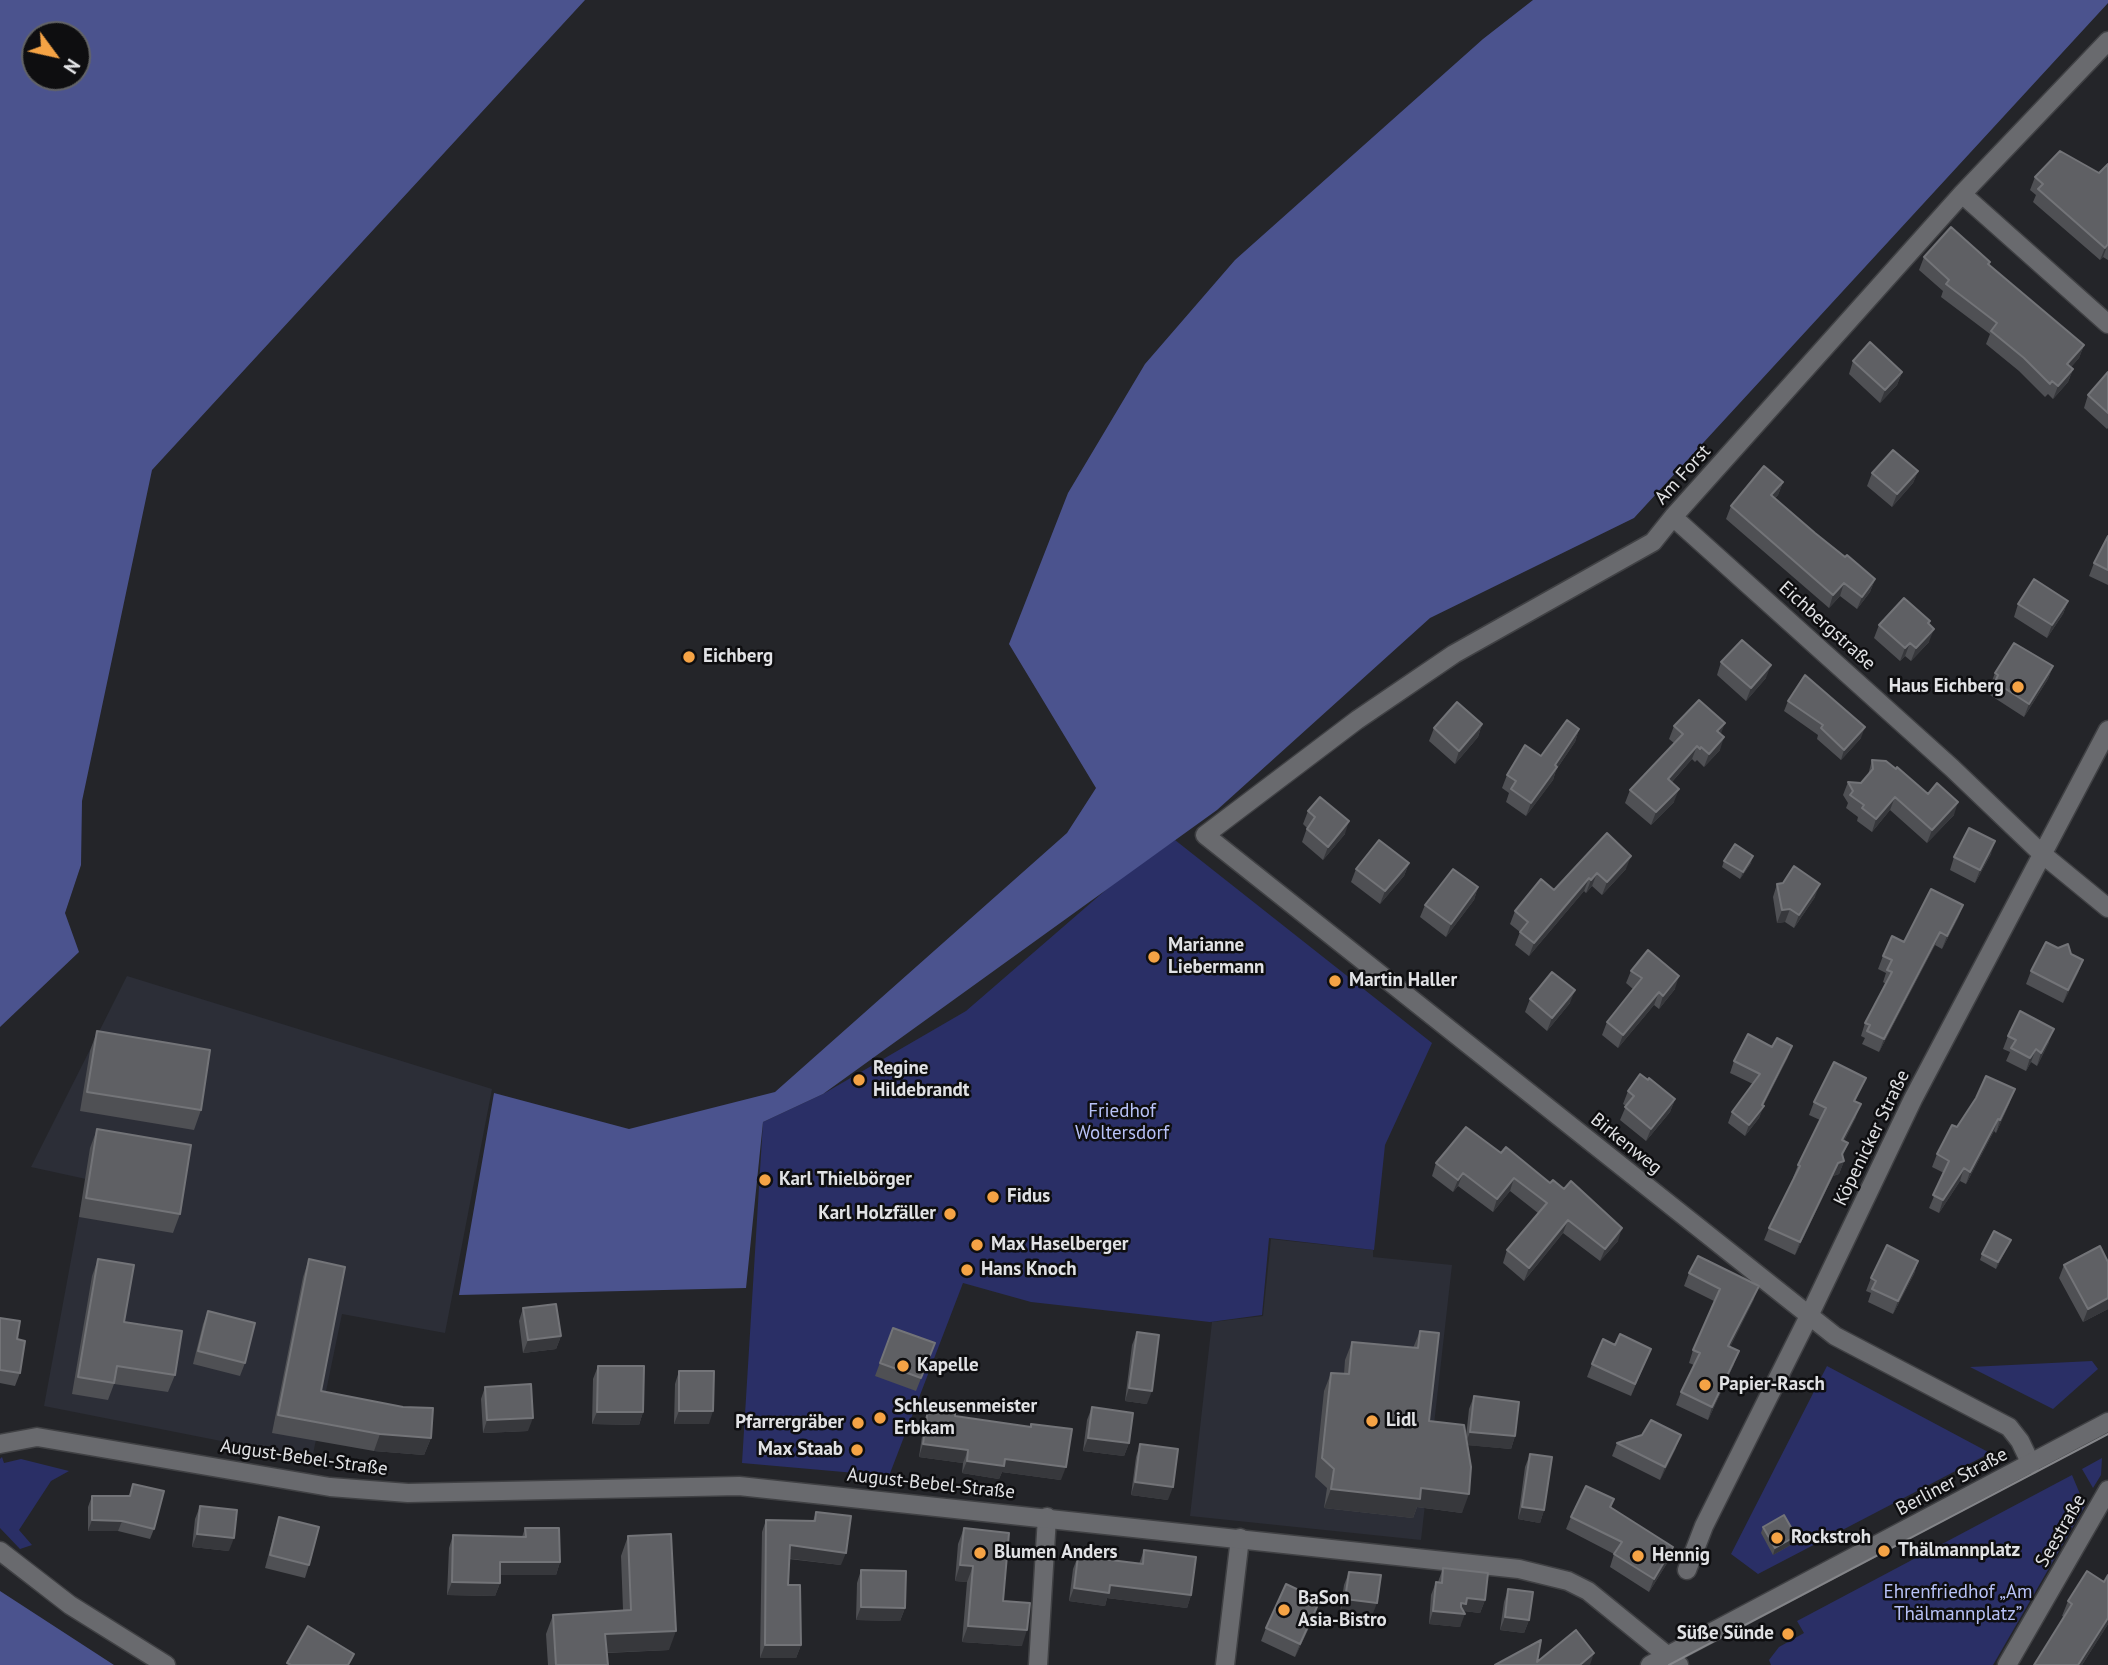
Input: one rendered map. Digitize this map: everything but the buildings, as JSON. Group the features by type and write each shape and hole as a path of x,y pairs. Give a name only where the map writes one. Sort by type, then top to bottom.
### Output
{"street":[{"name":"Am Forst","path":"1205,835 1357,720 1454,654 1653,542 1672,517 1962,194 2108,41"},
{"path":"1962,194 2108,324"},
{"name":"Eichbergstraße","path":"1672,517 1952,768 2041,853 2108,908"},
{"name":"Köpenicker Straße","path":"1687,1570 1704,1526 1913,1099 2108,730"},
{"name":"Birkenweg","path":"1205,835 1835,1336 2009,1427 2020,1441 2031,1464"},
{"name":"Berliner Straße","path":"1650,1665 1673,1660 2108,1422"},
{"name":"August-Bebel-Straße","path":"0,1444 37,1437 330,1487 408,1493 739,1486 1519,1569 1568,1581 1610,1607 1673,1660"},
{"name":"Seestraße","path":"2007,1665 2108,1490"},
{"path":"1038,1665 1047,1517"},
{"path":"1225,1665 1240,1538"},
{"path":"0,1551 70,1605 166,1665"}],"shaded area":[{"path":"0,0 585,0 152,470 82,801 81,865 65,913 79,952 0,1027"},
{"path":"1533,0 2108,0 2108,3 1634,518 1430,618 1217,810 823,1094 763,1122 746,1288 459,1295 494,1093 629,1129 775,1092 1067,833 1096,788 1009,644 1068,493 1145,364 1235,260 1483,39"},
{"path":"127,976 492,1089 445,1333 342,1314 312,1459 44,1406 86,1179 31,1167"},
{"path":"1271,1239 1373,1250 1373,1257 1452,1265 1421,1540 1190,1516 1212,1322 1263,1316"},
{"path":"0,1591 114,1665 0,1665"}],"green space":[{"name":"Friedhof Woltersdorf","path":"1175,840 1432,1043 1385,1145 1374,1250 1269,1238 1262,1315 1210,1322 1031,1302 963,1283 889,1476 742,1463 763,1122 823,1094 966,1011 1115,882"},
{"path":"2092,1361 2098,1369 2053,1409 1970,1367"},
{"path":"1827,1366 1990,1453 1758,1574 1731,1554"},
{"path":"2,1457 4,1463 21,1459 69,1471 51,1481 19,1530 32,1545 20,1549 0,1528"},
{"path":"2102,1458 2101,1475 2093,1488 2082,1469"},
{"name":"Ehrenfriedhof „Am Thälmannplatz”","path":"2072,1475 2085,1506 1993,1665 1771,1665 1769,1660 1779,1647 1804,1633 1797,1621"}],"tram line":[{"path":"1669,1665 2108,1434"}],"place":[{"name":"Eichberg","path":"689,657"},
{"name":"Haus Eichberg","path":"2018,687"},
{"name":"Marianne Liebermann","path":"1154,957"},
{"name":"Martin Haller","path":"1335,981"},
{"name":"Regine Hildebrandt","path":"859,1080"},
{"name":"Karl Thielbörger","path":"765,1180"},
{"name":"Fidus","path":"993,1197"},
{"name":"Karl Holzfäller","path":"950,1214"},
{"name":"Max Haselberger","path":"977,1245"},
{"name":"Hans Knoch","path":"967,1270"},
{"name":"Kapelle","path":"903,1366"},
{"name":"Papier-Rasch","path":"1705,1385"},
{"name":"Schleusenmeister Erbkam","path":"880,1418"},
{"name":"Lidl","path":"1372,1421"},
{"name":"Pfarrergräber","path":"858,1423"},
{"name":"Max Staab","path":"857,1450"},
{"name":"Rockstroh","path":"1777,1538"},
{"name":"Thälmannplatz","path":"1884,1551"},
{"name":"Blumen Anders","path":"980,1553"},
{"name":"Hennig","path":"1638,1556"},
{"name":"BaSon Asia-Bistro","path":"1284,1610"},
{"name":"Süße Sünde","path":"1788,1634"}]}
